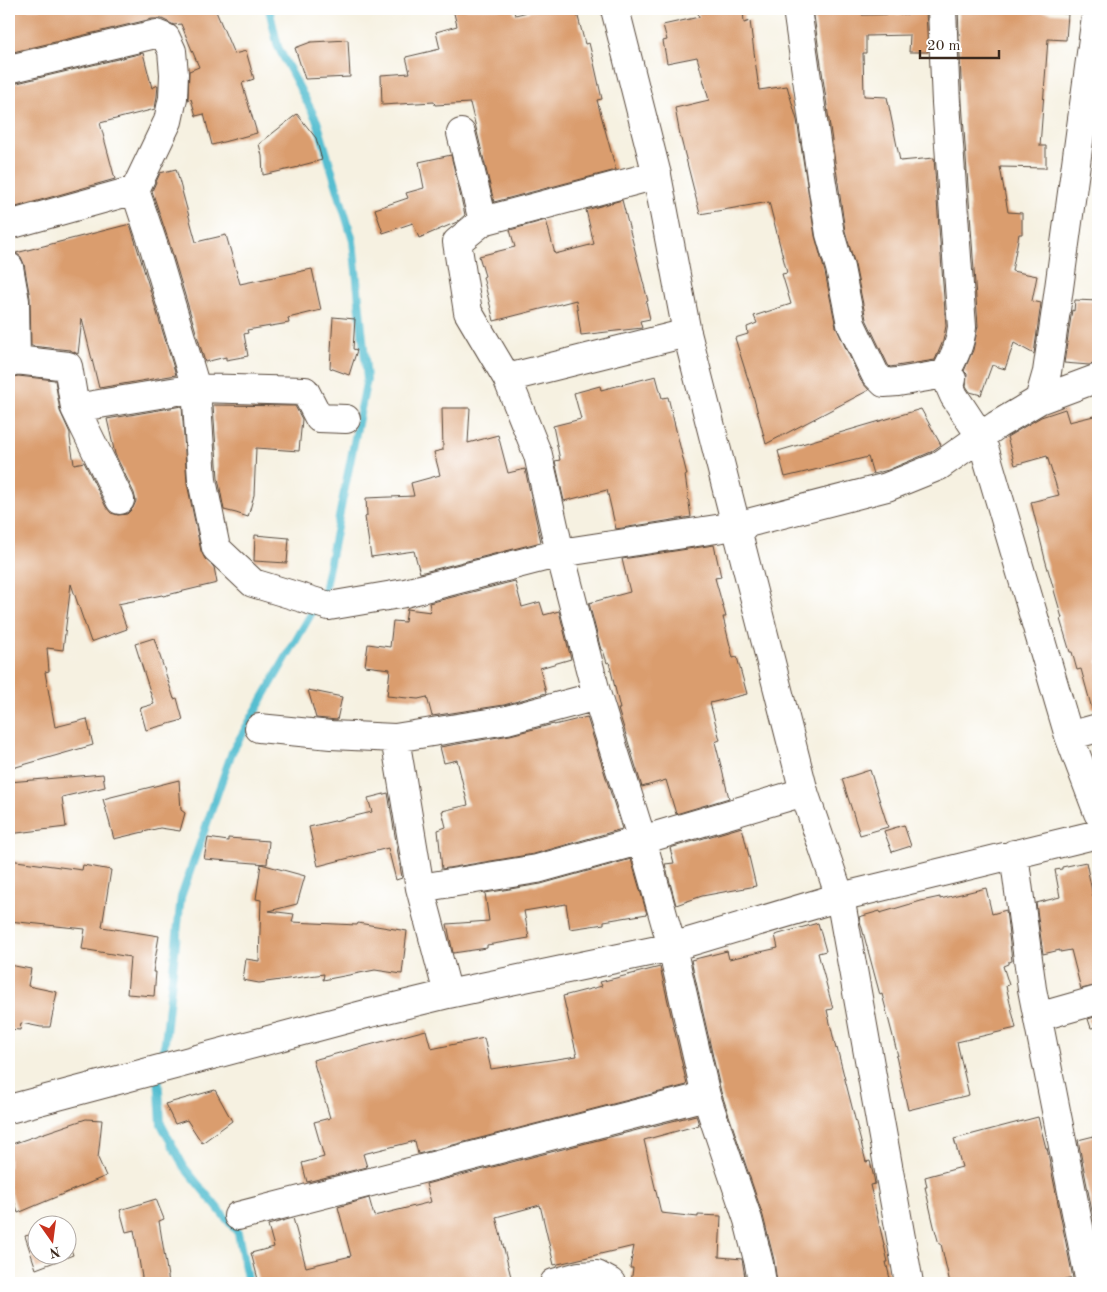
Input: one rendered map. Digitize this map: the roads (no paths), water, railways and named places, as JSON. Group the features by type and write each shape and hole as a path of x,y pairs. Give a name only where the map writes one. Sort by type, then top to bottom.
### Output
{"street":[{"path":"615,9 657,175 687,333 804,792 840,897 910,1283"},
{"path":"797,9 830,234 840,268 851,324 874,374 884,383 945,374"},
{"path":"942,9 946,104 962,327 961,340 945,374"},
{"path":"1039,400 1047,372 1097,9"},
{"path":"9,69 156,34 166,38 172,51 174,74 173,98 168,121 135,190 196,388 202,480 216,548 253,583 329,606 405,593 560,553 736,526 887,488 939,466 997,424 1039,400 1098,378"},
{"path":"461,133 483,221"},
{"path":"657,175 483,221 457,242 468,312 507,378 538,455 560,553 597,696 642,840 672,948 706,1096 748,1220 762,1283"},
{"path":"9,225 135,190"},
{"path":"9,267 15,301 12,362 68,366 75,408 120,500"},
{"path":"507,378 687,333"},
{"path":"945,374 952,380 950,387 954,396 981,437 1068,736 1098,813"},
{"path":"75,408 196,388 305,391 319,418 346,419"},
{"path":"259,728 395,738 507,720 597,696"},
{"path":"1068,736 1098,728"},
{"path":"395,738 420,888 448,994"},
{"path":"420,888 537,869 804,792"},
{"path":"9,1109 448,994 672,948 840,897 1098,834"},
{"path":"1014,854 1032,989 1049,1014 1090,1283"},
{"path":"1049,1014 1098,1000"},
{"path":"1049,1014 1098,1020"},
{"path":"238,1216 706,1096"},
{"path":"554,1283 579,1276 598,1275 611,1283"}],"waterway":[{"path":"269,9 278,47 317,121 353,241 367,379 324,591 321,597"},
{"path":"159,1063 165,1042 181,897 232,752 315,607"},
{"path":"158,1074 161,1124 184,1167 238,1233 248,1283"}]}
